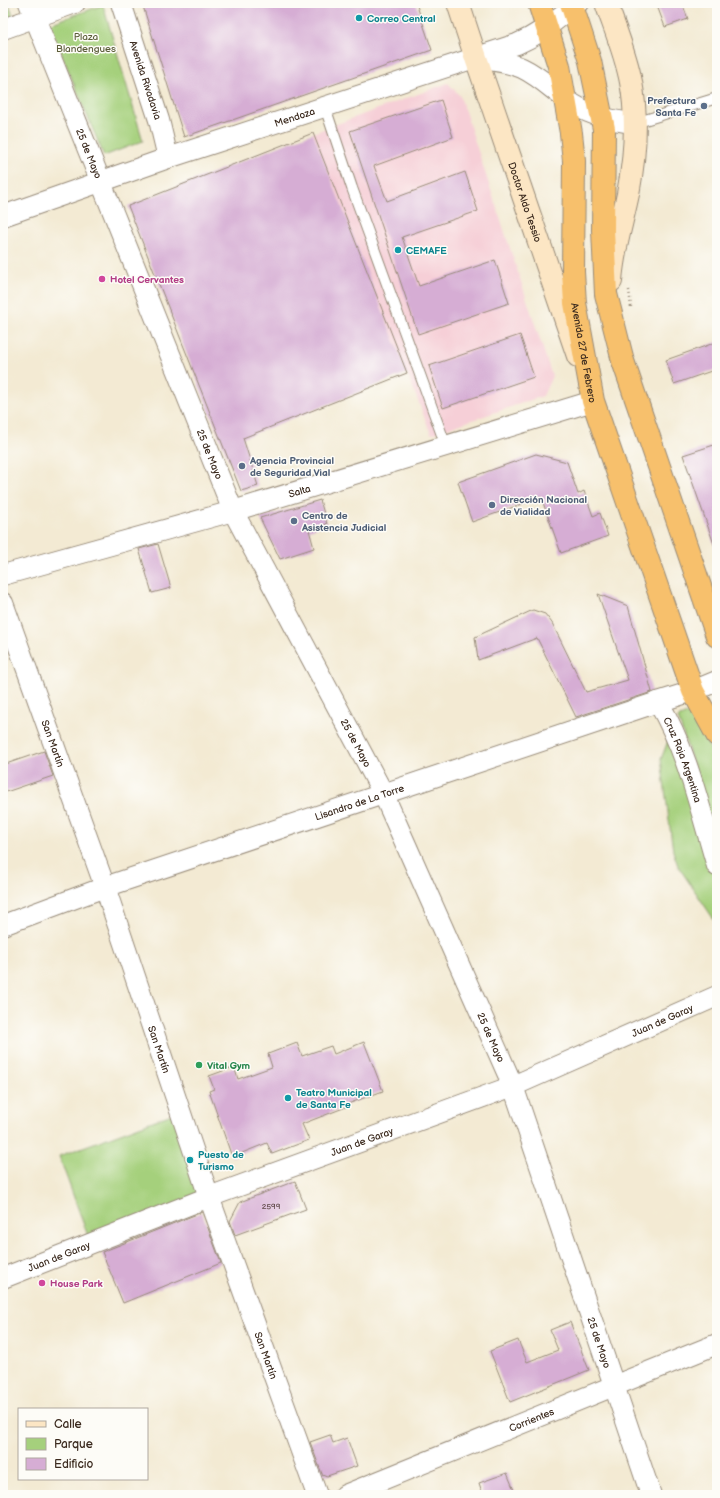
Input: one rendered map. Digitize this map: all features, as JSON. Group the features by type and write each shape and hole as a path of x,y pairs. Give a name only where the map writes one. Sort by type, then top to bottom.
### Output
{"highway":[{"name":"Avenida 27 de Febrero","path":"539,3 559,66 566,100 574,161 573,272 575,303 593,401 693,691 717,734"},
{"path":"574,4 590,61 604,129 603,230 606,294 623,361 717,636"}],"main road":[{"name":"Doctor Aldo Tessio","path":"458,3 593,401"},
{"path":"606,3 625,58 634,104 635,123 628,193 612,265 610,306"}],"street":[{"path":"3,29 32,10 75,3"},
{"name":"Avenida Rivadavia","path":"121,3 159,120 168,158"},
{"name":"Mendoza","path":"3,216 168,158 517,44 532,38 547,28 574,4"},
{"name":"25 de Mayo","path":"32,10 234,511 383,794 513,1086 651,1495"},
{"path":"476,58 521,67 554,89 566,100 580,108 601,117 616,121 635,123"},
{"name":"Salta","path":"3,575 234,511 593,401"},
{"name":"San Martín","path":"3,603 105,887 209,1197 316,1495"},
{"name":"Lisandro de La Torre","path":"3,925 105,887 717,682"},
{"name":"Cruz Roja Argentina","path":"658,702 668,718 682,750 717,866"},
{"name":"Juan de Garay","path":"3,1278 209,1197 513,1086 717,996"},
{"name":"Corrientes","path":"345,1495 717,1344"}],"lane":[{"path":"635,123 717,98"},
{"path":"325,107 352,188 446,446"}],"path":[{"path":"628,286 631,308"}],"shaded area":[{"path":"448,83 460,96 552,376 543,396 431,434 313,133"}],"green space":[{"path":"3,3 8,3 14,18 3,21"},
{"name":"Plaza Blandengues","path":"103,5 143,141 104,156 49,24"},
{"path":"691,712 717,762 717,845 701,788 678,718"},
{"path":"670,736 717,877 717,924 678,866 673,851 661,759"},
{"path":"177,1112 205,1195 89,1239 59,1156"}],"building":[{"path":"142,3 416,3 432,50 184,137"},
{"path":"656,3 682,3 688,19 665,27"},
{"name":"CEMAFE","path":"441,100 453,137 374,166 387,201 465,172 478,211 402,237 419,286 495,260 509,303 418,334 350,131"},
{"path":"313,133 407,373 243,438 258,486 241,491 128,206"},
{"path":"520,335 534,377 443,408 429,366"},
{"path":"717,342 717,369 674,384 666,360"},
{"path":"717,444 717,547 715,547 683,455"},
{"name":"Dirección Nacional de Vialidad","path":"536,454 567,462 578,494 584,491 593,516 600,513 608,536 561,553 541,497 472,522 458,482"},
{"name":"Centro de Asistencia Judicial","path":"320,500 327,524 309,530 314,548 280,559 260,518"},
{"path":"158,544 171,588 152,593 139,549"},
{"path":"598,594 628,606 652,692 576,717 537,638 478,660 475,637 533,610 545,614 552,623 586,692 628,680"},
{"path":"44,751 53,776 3,793 3,765"},
{"name":"Teatro Municipal de Santa Fe","path":"364,1042 383,1091 345,1105 346,1107 302,1124 309,1140 272,1154 267,1143 232,1157 209,1091 214,1089 209,1076 234,1067 238,1079 272,1067 268,1054 297,1043 302,1056 331,1046 334,1054"},
{"path":"295,1181 306,1209 235,1235 230,1221 240,1202"},
{"path":"202,1212 221,1263 123,1303 102,1252"},
{"path":"570,1322 589,1370 510,1402 490,1351 518,1340 527,1362 558,1350 550,1330"},
{"path":"330,1435 333,1443 347,1438 357,1466 327,1476 322,1474 310,1442"},
{"path":"507,1473 516,1495 483,1495 479,1483"}],"place":[{"name":"Correo Central","path":"359,18"},
{"name":"Prefectura Santa Fe","path":"704,106"},
{"name":"CEMAFE","path":"398,250"},
{"name":"Hotel Cervantes","path":"102,279"},
{"name":"Agencia Provincial de Seguridad Vial","path":"242,466"},
{"name":"Dirección Nacional de Vialidad","path":"492,505"},
{"name":"Centro de Asistencia Judicial","path":"294,521"},
{"name":"Vital Gym","path":"199,1065"},
{"name":"Teatro Municipal de Santa Fe","path":"288,1098"},
{"name":"Puesto de Turismo","path":"190,1160"},
{"name":"House Park","path":"42,1283"}]}
